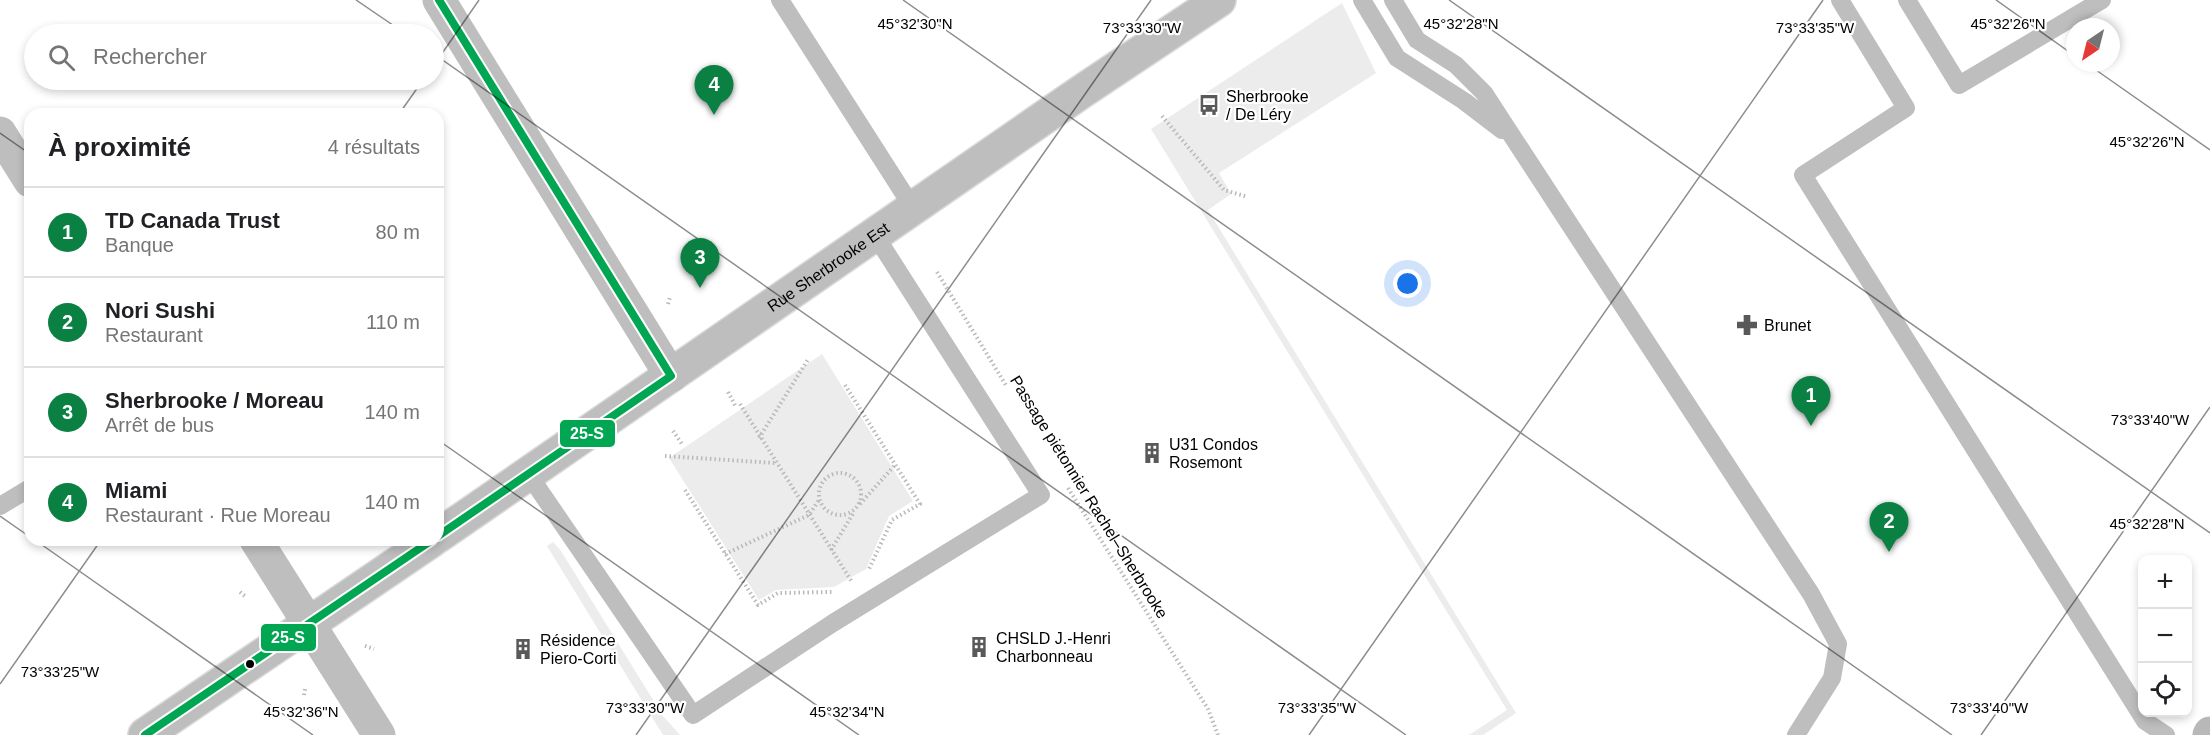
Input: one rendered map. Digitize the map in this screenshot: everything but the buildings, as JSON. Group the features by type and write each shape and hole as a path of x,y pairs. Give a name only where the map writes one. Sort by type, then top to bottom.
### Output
{"main road":[{"path":"439,0 671,376"},
{"name":"Rue Sherbrooke Est","path":"444,532 1219,0"},
{"path":"0,133 24,171"},
{"path":"259,546 379,735"},
{"path":"145,735 423,546"}],"lane":[{"path":"780,0 913,208"},
{"path":"1362,0 1397,58 1464,101 1513,138"},
{"path":"1393,0 1417,40 1456,65 1484,93 1811,594 1838,644 1832,678 1796,735"},
{"path":"1840,0 1906,108 1803,175 2145,721 2166,735"},
{"path":"1907,0 1959,85 2102,0"},
{"path":"529,475 693,715 861,606 1041,495 875,235"},
{"path":"0,506 24,492"}],"path":[{"path":"1162,116 1224,190 1248,196"},
{"name":"Passage piétonnier Rachel–Sherbrooke","path":"937,272 1010,393"},
{"path":"668,304 670,297"},
{"path":"759,438 809,358"},
{"path":"843,587 869,570 892,520 920,504 845,385"},
{"path":"728,392 852,582 861,606"},
{"path":"673,431 682,444"},
{"path":"664,456 776,463"},
{"path":"820,499 826,510 838,515 851,512 895,465"},
{"path":"725,554 809,515 820,499 821,486 825,480 830,476 844,474 851,477 860,488 861,495 856,508 831,550"},
{"name":"Passage piétonnier Rachel–Sherbrooke","path":"1066,484 1208,709 1218,735"},
{"path":"685,490 758,605 778,593 834,592"},
{"path":"240,592 246,597"},
{"path":"365,646 374,649"}],"shaded area":[{"path":"1342,3 1376,73 1219,173 1231,194 1208,210 1516,713 1483,735 1469,735 1507,710 1151,129"},
{"path":"822,354 913,501 889,516 866,569 834,587 776,590 759,600 669,458"},
{"path":"553,542 561,551 663,716 680,735 663,735 547,546"}],"transit line":[{"name":"25-S","path":"439,0 671,376 444,532"},
{"name":"25-S","path":"145,735 423,546"}],"place":[{"name":"Sherbrooke / De Léry","path":"1209,105"},
{"name":"Miami","path":"714,115"},
{"name":"Sherbrooke / Moreau","path":"700,288"},
{"name":"Brunet","path":"1747,325"},
{"name":"TD Canada Trust","path":"1811,426"},
{"name":"U31 Condos Rosemont","path":"1152,453"},
{"name":"Nori Sushi","path":"1889,552"},
{"name":"CHSLD J.-Henri Charbonneau","path":"979,647"},
{"name":"Résidence Piero-Corti","path":"523,649"}]}
